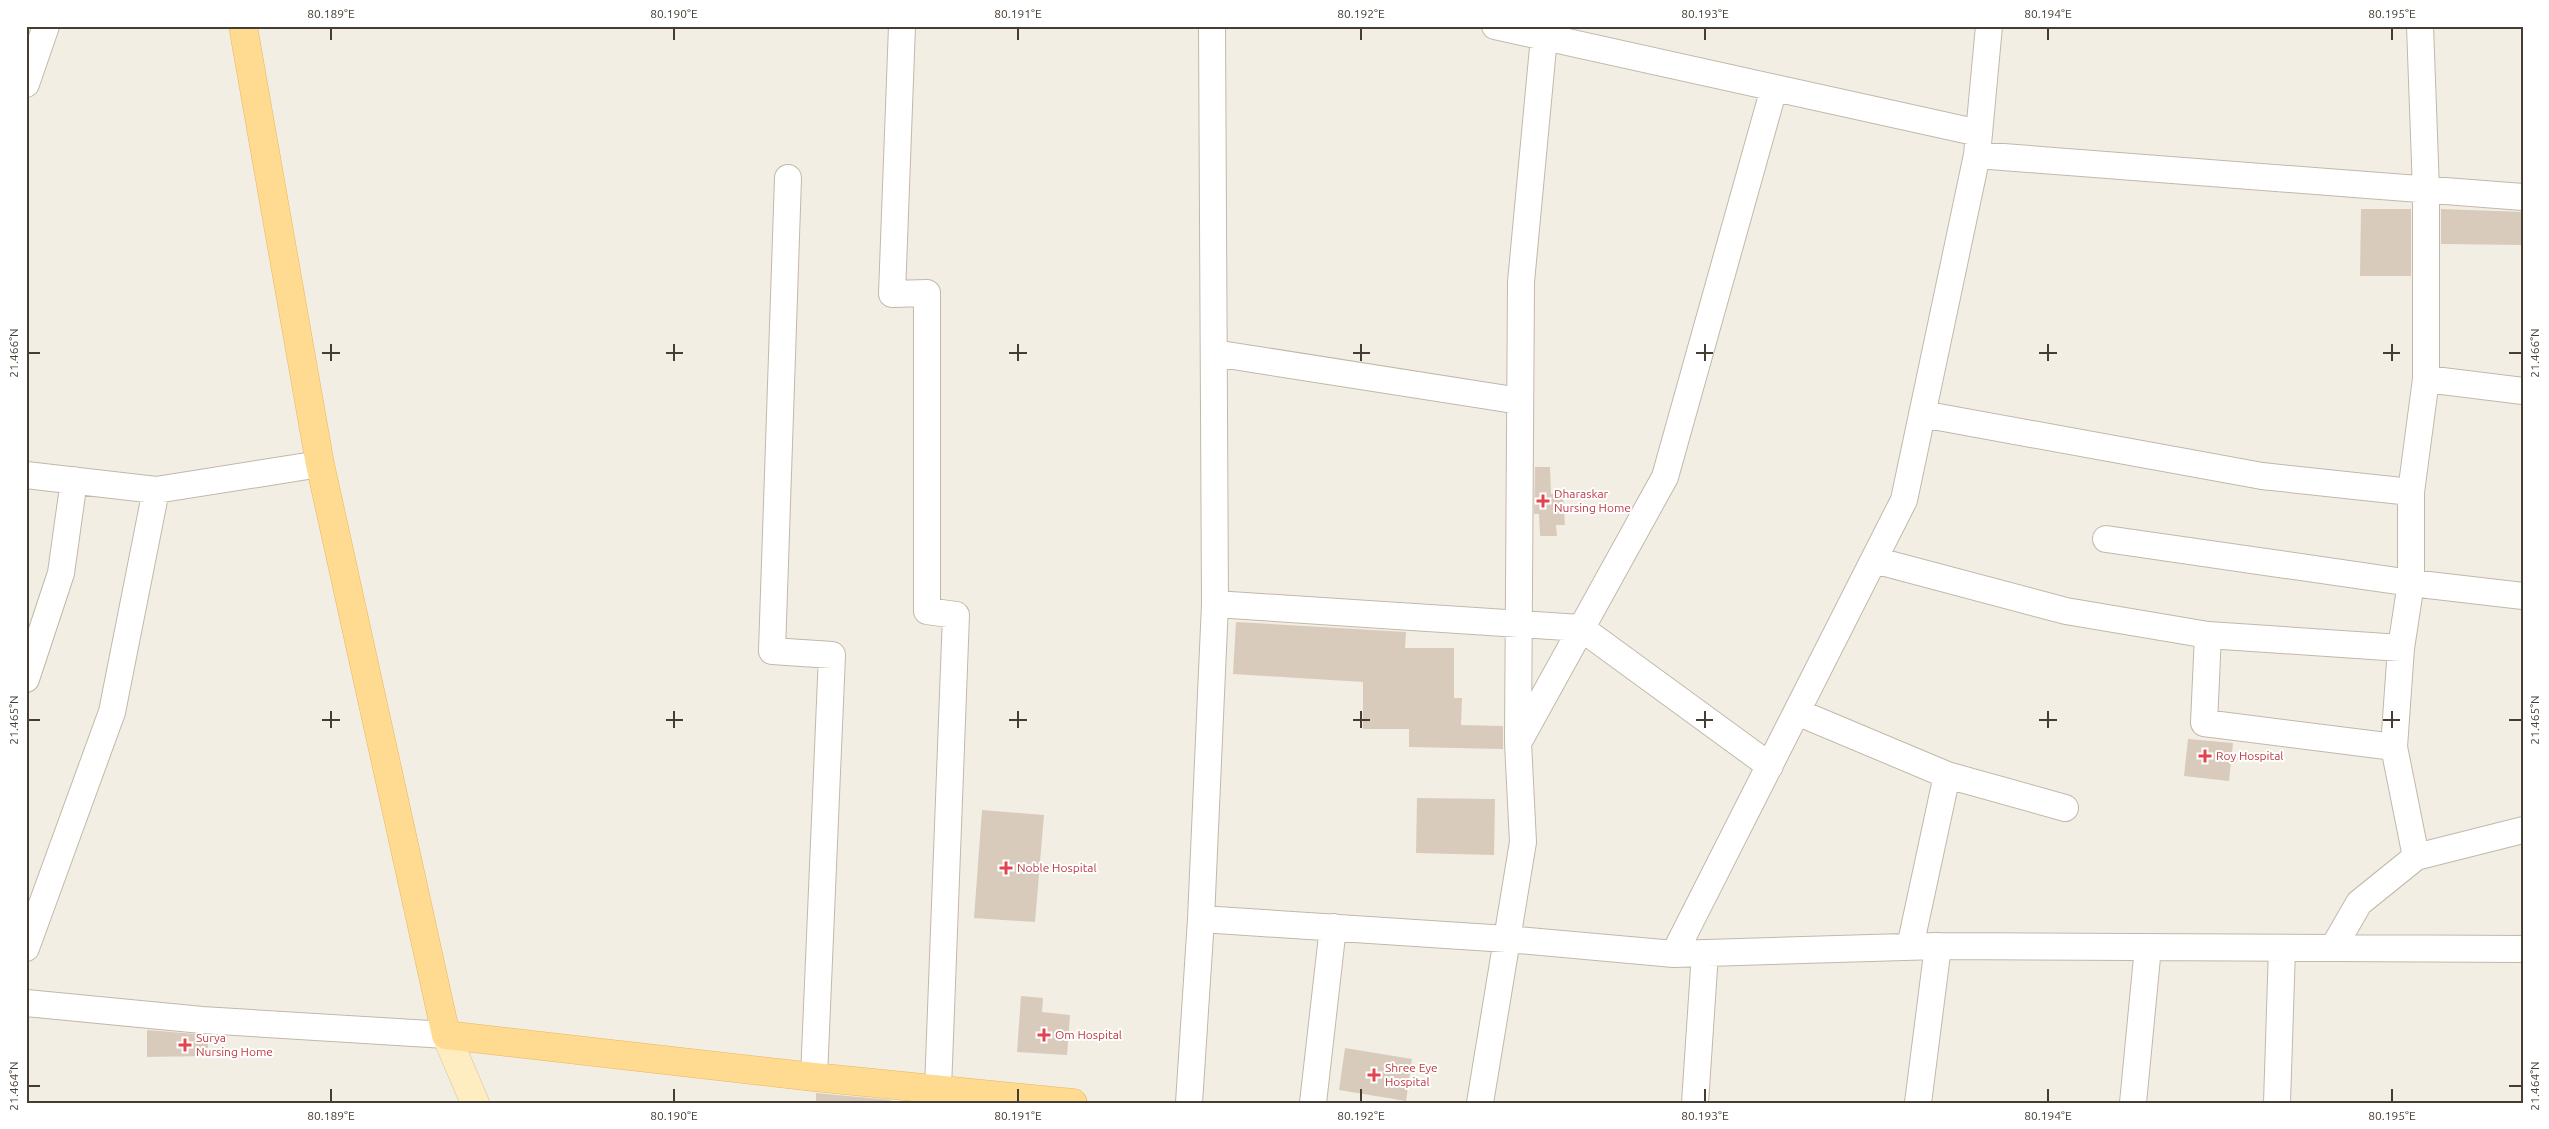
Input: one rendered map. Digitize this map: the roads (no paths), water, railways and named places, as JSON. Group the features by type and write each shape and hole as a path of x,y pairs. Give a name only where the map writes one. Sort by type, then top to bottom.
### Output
{"main road":[{"path":"242,26 320,464 446,1035 1073,1103"}],"street":[{"path":"26,84 46,26"},
{"path":"902,26 892,294 927,293 927,611 956,615 938,1089"},
{"path":"1189,1103 1201,919 1215,604 1212,26"},
{"path":"1495,26 1774,88 1978,144 2426,190 2523,197"},
{"path":"1674,954 1904,500 1978,144 1989,26"},
{"path":"2416,857 2394,747 2402,648 2411,583 2411,492 2426,379 2426,190 2420,26"},
{"path":"1480,1103 1523,842 1518,743 1521,282 1544,37"},
{"path":"1518,743 1665,477 1774,88"},
{"path":"788,178 772,651 832,655 814,1076"},
{"path":"1214,353 1520,401"},
{"path":"2426,379 2523,391"},
{"path":"1922,414 2262,476 2411,492"},
{"path":"26,475 156,490 320,464"},
{"path":"26,680 62,573 74,480"},
{"path":"26,948 112,712 156,490"},
{"path":"2106,539 2411,583 2523,596"},
{"path":"1874,560 2066,611 2208,635 2402,648"},
{"path":"1215,604 1581,628 1770,766"},
{"path":"2208,635 2204,723 2394,747"},
{"path":"1797,712 1947,775 2065,808"},
{"path":"1910,947 1947,775"},
{"path":"2334,948 2359,903 2416,857 2523,830"},
{"path":"1201,919 1507,939 1674,954 1938,946 2523,949"},
{"path":"1313,1103 1333,927"},
{"path":"1918,1103 1938,946"},
{"path":"2133,1103 2148,947"},
{"path":"2277,1103 2282,948"},
{"path":"1695,1103 1705,953"},
{"path":"26,1004 202,1020 446,1035 475,1103"}],"place":[{"name":"Dharaskar Nursing Home","path":"1543,501"},
{"name":"Roy Hospital","path":"2205,756"},
{"name":"Noble Hospital","path":"1006,868"},
{"name":"Om Hospital","path":"1044,1035"},
{"name":"Surya Nursing Home","path":"185,1045"},
{"name":"Shree Eye Hospital","path":"1374,1075"}]}
